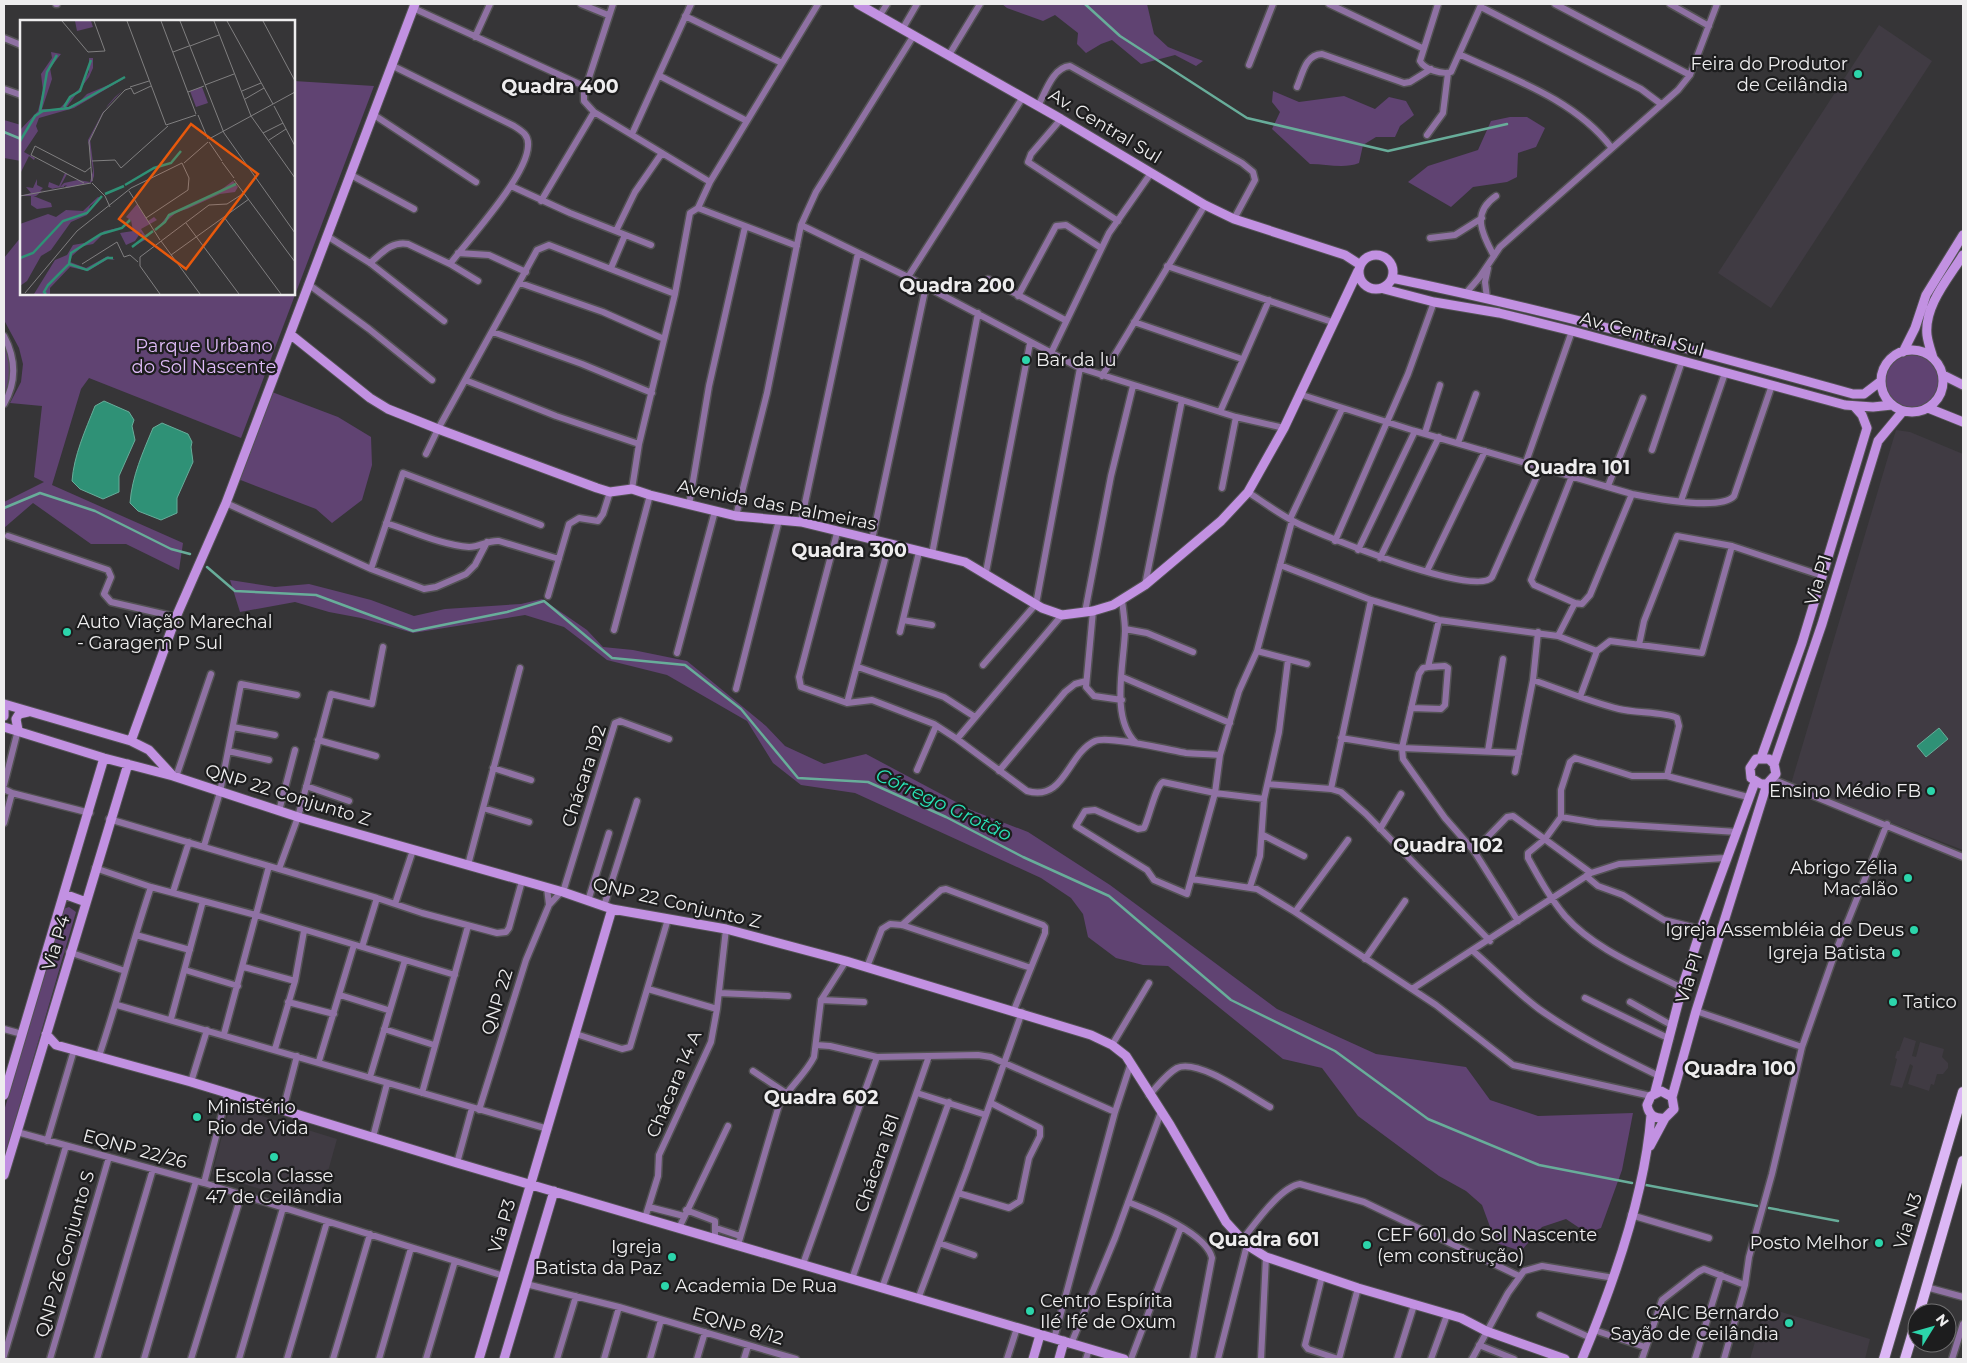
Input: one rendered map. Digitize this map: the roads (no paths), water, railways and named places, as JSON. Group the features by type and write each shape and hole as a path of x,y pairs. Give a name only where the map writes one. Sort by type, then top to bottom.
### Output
{"main road":[{"name":"Via N3","path":"1884,1359 1963,1092"},
{"path":"1963,1112 1949,1159 1951,1165 1955,1167 1963,1162"},
{"name":"Via N3","path":"1922,1303 1963,1162"},
{"path":"1930,1273 1937,1234 1952,1184 1945,1177 1937,1180"}],"street":[{"path":"475,37 490,4"},
{"path":"581,4 608,15"},
{"path":"612,4 586,86 584,101 594,112 710,182"},
{"path":"632,134 660,76 691,4"},
{"path":"632,489 640,444 675,294 690,213 698,208 710,182 818,4"},
{"name":"Av. Central Sul","path":"858,4 904,28 1205,205 1234,219 1344,256 1360,264 1372,254 1386,258 1392,266 1392,278 1487,298 1697,351 1853,394 1864,394 1881,381"},
{"path":"880,15 886,4"},
{"path":"904,28 917,4"},
{"path":"949,55 980,4"},
{"path":"1249,65 1273,4"},
{"path":"1329,4 1422,48"},
{"path":"1438,4 1422,48 1420,63 1431,69 1448,74"},
{"path":"1555,4 1690,74"},
{"path":"1670,4 1709,26"},
{"path":"1466,293 1500,247 1611,147 1678,90 1690,74 1717,4"},
{"path":"1427,135 1443,112 1448,74 1461,55 1481,5 1641,89 1662,104"},
{"path":"131,741 176,617 226,503 308,284 393,66 414,6 475,37 586,86"},
{"path":"685,16 782,63"},
{"path":"736,516 767,393 801,225 816,192 914,35"},
{"path":"4,38 20,45"},
{"path":"1297,88 1307,62 1315,54 1322,54 1404,83 1410,82 1431,69"},
{"path":"1461,55 1542,93 1581,116 1597,130 1611,147"},
{"path":"393,66 514,126 526,135 528,146 526,156 511,186 450,264"},
{"path":"1038,106 1056,74 1061,68 1070,66 1249,168 1255,175 1255,180 1234,219"},
{"path":"660,76 747,121"},
{"path":"4,89 20,95"},
{"path":"908,277 1023,97"},
{"path":"541,201 594,112"},
{"path":"374,114 476,182"},
{"path":"1060,119 1031,154 1028,162 1118,221"},
{"path":"616,231 635,192 662,153"},
{"path":"1051,352 1101,248 1151,173"},
{"path":"350,175 414,209"},
{"path":"511,186 541,201 651,245"},
{"path":"1494,256 1484,237 1480,224 1486,203 1496,196"},
{"path":"1102,376 1205,205"},
{"path":"698,208 797,246"},
{"path":"1430,238 1455,235 1482,218"},
{"path":"801,225 926,286 1080,368 1236,417 1284,428"},
{"path":"1018,296 1056,226 1066,225 1101,248"},
{"path":"689,505 709,386 745,226"},
{"path":"1943,375 1941,394 1928,408 1916,412 1903,411 1892,404 1884,394 1881,381 1887,363 1903,352 1915,328 1926,295 1963,234"},
{"path":"611,268 625,235"},
{"path":"327,236 370,263 444,322"},
{"path":"370,263 391,246 400,243 450,264 478,281"},
{"path":"426,454 537,250 549,245 675,294"},
{"path":"458,253 489,255 526,272"},
{"path":"801,522 858,253"},
{"path":"1963,255 1937,295 1928,318 1927,334 1933,358 1943,375 1963,385"},
{"path":"1487,298 1485,282 1489,262"},
{"path":"1351,283 1361,283 1360,264"},
{"path":"957,739 1062,615 1089,612 1122,600 1145,585 1221,521 1248,492 1284,428 1360,264"},
{"path":"1167,266 1332,322"},
{"path":"1384,289 1392,278"},
{"path":"988,279 1065,320"},
{"path":"520,283 603,312 664,338"},
{"name":"Av. Central Sul","path":"1361,283 1372,289 1384,289 1434,302 1499,314 1572,332 1854,406 1892,404"},
{"path":"308,284 369,329 432,380"},
{"path":"872,540 926,286"},
{"path":"1220,412 1269,300"},
{"path":"1335,541 1408,374 1434,302"},
{"path":"932,554 978,313"},
{"path":"1134,322 1242,359"},
{"path":"492,332 582,364 652,393"},
{"path":"1526,462 1572,332"},
{"name":"Avenida das Palmeiras","path":"290,334 370,398 388,409 610,492 632,489 650,496 736,516 801,522 837,533 965,562 986,572 1036,604 1062,615"},
{"path":"4,336 14,361 11,391 4,404"},
{"path":"986,572 1030,342"},
{"path":"1903,352 1922,352 1933,358"},
{"path":"1652,450 1682,361"},
{"path":"983,665 1036,604 1080,368"},
{"path":"1681,501 1725,373"},
{"path":"465,380 556,416 640,444"},
{"path":"1425,433 1440,385"},
{"path":"1299,394 1415,431 1632,494 1681,501 1727,502 1734,496 1772,385"},
{"path":"1122,700 1094,696 1088,690 1086,681 1089,612 1111,476 1133,386"},
{"path":"1458,443 1476,394"},
{"path":"1608,486 1643,398"},
{"path":"1145,585 1182,400"},
{"name":"Via P1","path":"1582,1359 1614,1278 1631,1215 1648,1149 1651,1115 1647,1105 1659,1076 1682,988 1726,858 1755,782 1750,773 1750,768 1756,759 1761,758 1823,576 1867,428 1862,415 1854,406"},
{"path":"1928,408 1963,422"},
{"path":"1264,799 1215,793 1163,782 1158,787 1151,813 1144,828 1138,829 1095,810 1086,811 1076,826 1147,870 1154,880 1187,894 1215,793 1220,755 1239,690 1256,650 1291,520 1342,409"},
{"name":"Via P1","path":"1648,1149 1665,1118 1674,1110 1672,1097 1696,1011 1770,782 1776,774 1774,764 1822,624 1878,440 1903,411"},
{"path":"1222,488 1236,417"},
{"path":"1358,550 1415,431"},
{"path":"1380,558 1439,437"},
{"path":"1427,571 1485,451"},
{"path":"1248,492 1291,520 1358,550 1453,579 1481,583 1487,582 1492,577 1541,467"},
{"path":"371,569 403,473 541,525"},
{"path":"1572,476 1531,580 1534,585 1575,603 1582,604 1590,595 1632,494"},
{"path":"548,596 569,524 579,518 598,521 603,514 610,492"},
{"path":"614,630 650,496"},
{"path":"1846,498 1850,505 1859,501"},
{"path":"226,503 410,586 430,589 466,574 475,565 487,542"},
{"path":"678,653 715,511"},
{"path":"736,689 779,520"},
{"path":"1839,522 1847,521 1852,527"},
{"path":"386,523 457,545 470,547 499,541 558,559"},
{"path":"837,533 799,677 801,687 847,703 872,700 936,726 957,739 1027,792 1037,794 1048,792 1054,788 1089,744 1098,739 1136,743 1188,753 1220,755"},
{"path":"8,536 108,570 112,577 104,594 111,602 176,617"},
{"path":"1639,646 1644,621 1677,536 1732,546 1823,576"},
{"path":"847,703 888,544"},
{"path":"1580,697 1597,651 1610,641 1702,653 1732,546"},
{"path":"900,632 919,552"},
{"path":"1280,565 1371,600 1439,620 1538,632 1558,636 1597,651"},
{"path":"1122,600 1125,629 1122,676 1123,721 1127,734 1136,743"},
{"path":"1330,789 1371,600"},
{"path":"1558,636 1575,603"},
{"path":"903,620 932,624"},
{"path":"1428,667 1439,620"},
{"path":"1125,629 1147,633 1193,652"},
{"path":"1515,772 1533,680 1538,632"},
{"path":"279,869 298,817 331,694 372,704 384,647"},
{"path":"1256,650 1307,664"},
{"path":"1488,751 1503,659"},
{"path":"1250,887 1260,856 1263,835 1264,799 1279,732 1288,660"},
{"path":"858,666 944,696 974,717"},
{"path":"1411,708 1441,709 1444,705 1448,668 1445,666 1423,668 1419,674 1411,708 1402,748 1403,759 1445,818 1474,851 1518,921"},
{"path":"469,862 520,668"},
{"path":"4,716 4,704 131,741 150,751 175,776 211,674"},
{"path":"1122,676 1230,723"},
{"path":"1533,680 1620,710 1652,715 1671,715 1677,718 1679,726 1666,776"},
{"path":"998,771 1065,692 1075,684 1086,681"},
{"path":"204,846 220,792 241,684 297,694"},
{"path":"4,785 18,730 16,719 19,714 28,712"},
{"name":"Chácara 192","path":"562,892 615,723 620,721 669,739"},
{"path":"233,726 275,735"},
{"path":"917,770 936,726"},
{"name":"QNP 22 Conjunto Z","path":"4,727 104,758 175,776 298,817 413,850 469,862 608,908 726,929 846,961 1074,1028 1112,1045 1131,1063 1226,1222 1245,1242 1266,1257 1358,1288 1461,1318 1486,1331 1565,1359"},
{"path":"1341,738 1402,748 1519,753"},
{"path":"318,740 376,756"},
{"path":"279,811 295,750"},
{"path":"143,769 150,764 152,755 150,751"},
{"path":"228,751 269,760"},
{"name":"Via P4","path":"4,1095 90,813 104,758"},
{"path":"1682,988 1600,945 1567,917 1551,898 1527,855 1530,850 1545,838 1561,817 1562,784 1570,762 1575,758 1632,776 1666,776 1748,797"},
{"path":"1761,758 1769,759 1774,764"},
{"name":"Via P4","path":"4,1175 42,1050 69,952 128,764"},
{"path":"493,768 531,780"},
{"path":"1755,782 1770,782 1887,824 1963,857"},
{"path":"1268,784 1330,789 1341,792 1352,800 1490,941"},
{"path":"306,786 349,801"},
{"path":"4,789 12,793 90,813"},
{"path":"4,823 12,793"},
{"path":"1380,829 1401,794"},
{"path":"608,908 637,801"},
{"path":"483,808 529,822"},
{"path":"1474,851 1510,816 1545,838 1598,886 1623,895 1664,920 1701,929"},
{"path":"1561,817 1597,823 1736,832"},
{"path":"110,819 497,933 506,932 509,928 522,881"},
{"path":"1724,1359 1745,1286 1749,1257 1772,1174 1802,1047 1835,952 1887,824"},
{"path":"588,901 609,833"},
{"path":"1263,835 1304,856"},
{"path":"1295,912 1348,840"},
{"path":"173,892 189,842"},
{"path":"395,904 413,850"},
{"path":"1412,990 1490,941 1551,898 1588,875 1619,864 1726,858"},
{"path":"224,1034 244,967 269,866"},
{"path":"95,868 151,887 256,915 455,975"},
{"path":"1192,879 1250,887 1295,912 1456,1018 1502,1058 1513,1064 1653,1094 1668,1093 1672,1097"},
{"path":"99,1056 117,1005 125,970 151,887"},
{"name":"QNP 22","path":"547,888 549,905"},
{"path":"902,926 941,890 951,890 1045,927 991,1103 918,1299"},
{"name":"QNP 22","path":"457,1164 526,960 549,905 562,892"},
{"path":"64,894 86,902"},
{"path":"362,947 377,898"},
{"path":"171,1019 203,901"},
{"path":"1365,959 1405,901"},
{"name":"Via P3","path":"479,1359 576,1034 608,908"},
{"path":"576,1034 622,1049 630,1047 668,919"},
{"path":"867,967 882,928 890,924 902,926 1031,968"},
{"path":"422,1093 468,926"},
{"name":"Chácara 14 A","path":"645,1218 658,1176 659,1156 707,1051 717,1009 726,929"},
{"path":"275,1049 295,980 304,930"},
{"path":"136,935 190,950"},
{"path":"319,1061 354,944"},
{"path":"1473,951 1524,996 1555,1020 1606,1050 1659,1076"},
{"path":"69,952 125,970"},
{"path":"370,1077 388,1010 405,960"},
{"path":"738,1245 775,1114 786,1093 807,1070 814,1057 821,1000 846,961"},
{"path":"244,967 295,980"},
{"path":"184,970 238,986"},
{"path":"1112,1045 1149,983"},
{"path":"648,989 717,1009"},
{"path":"719,993 788,996"},
{"path":"340,995 388,1010"},
{"path":"1585,998 1670,1039"},
{"path":"821,1000 864,1002"},
{"path":"288,1002 334,1014"},
{"path":"1630,1002 1673,1026"},
{"path":"117,1005 319,1061 387,1084 548,1129"},
{"path":"1696,1011 1802,1047"},
{"path":"4,1029 22,1034"},
{"path":"384,1029 434,1046"},
{"path":"190,1082 207,1030"},
{"path":"46,1034 56,1045 190,1082 457,1164 1124,1359"},
{"path":"42,1050 56,1045"},
{"path":"816,1045 830,1046 877,1057 978,1055 1004,1062 1115,1112"},
{"path":"47,1141 74,1050"},
{"path":"283,1110 296,1056"},
{"name":"Chácara 181","path":"852,1279 929,1056"},
{"path":"803,1264 877,1057"},
{"path":"1054,1339 1115,1112 1131,1063"},
{"path":"1149,1095 1169,1074 1186,1065 1196,1067 1270,1108"},
{"path":"753,1071 786,1093"},
{"path":"373,1137 387,1084"},
{"path":"917,1093 949,1102 986,1116"},
{"path":"204,1183 227,1094"},
{"path":"882,1288 949,1102"},
{"path":"958,1193 1009,1208 1020,1201 1029,1158 1040,1136 1040,1128 991,1103"},
{"path":"1059,1359 1128,1202 1161,1112"},
{"path":"1651,1115 1665,1118"},
{"path":"679,1228 728,1126"},
{"name":"EQNP 22/26","path":"17,1132 204,1183 504,1276"},
{"path":"4,1356 66,1146"},
{"name":"QNP 26 Conjunto S","path":"50,1359 109,1157"},
{"path":"97,1359 153,1168"},
{"path":"144,1359 196,1181"},
{"path":"1218,1359 1245,1242 1279,1196 1293,1185 1300,1184 1364,1202 1520,1276"},
{"path":"504,1359 554,1191"},
{"path":"191,1359 241,1196"},
{"path":"1128,1202 1160,1215 1181,1227 1209,1248 1212,1258 1193,1359"},
{"path":"649,1207 714,1220 716,1228 714,1239"},
{"path":"238,1359 283,1208"},
{"path":"1631,1215 1709,1238"},
{"path":"287,1359 327,1222"},
{"path":"1131,1359 1181,1227"},
{"path":"716,1228 740,1236"},
{"path":"333,1359 370,1234"},
{"path":"939,1243 974,1256"},
{"path":"379,1359 411,1248"},
{"path":"1261,1359 1266,1257"},
{"path":"426,1359 455,1261"},
{"path":"1472,1359 1486,1331 1524,1271 1542,1266 1614,1278"},
{"path":"1642,1359 1658,1307 1668,1293 1704,1269 1745,1286"},
{"path":"1695,1359 1721,1275"},
{"path":"1322,1276 1306,1342 1308,1349 1339,1359 1358,1288"},
{"name":"EQNP 8/12","path":"526,1284 620,1307 793,1359"},
{"path":"1926,1287 1963,1297"},
{"path":"557,1359 576,1296"},
{"path":"1397,1359 1414,1305"},
{"path":"604,1359 620,1307"},
{"path":"1431,1359 1447,1315"},
{"path":"1540,1315 1593,1334 1646,1347"},
{"path":"650,1359 661,1320"},
{"path":"1952,1359 1963,1324"},
{"path":"1008,1359 1017,1328"},
{"path":"697,1359 705,1332"},
{"path":"1033,1359 1040,1335"},
{"path":"1479,1345 1514,1359"},
{"path":"744,1359 748,1346"},
{"path":"1086,1359 1089,1349"}],"waterway":[{"path":"1085,4 1120,36 1247,118 1388,151 1507,124"},
{"path":"4,132 20,139"},
{"name":"Córrego Grotão","path":"4,508 40,493 95,511 171,549 190,554"},
{"name":"Córrego Grotão","path":"207,567 235,591 316,595 413,631 507,612 544,601 612,658 685,665 741,709 798,778 868,782 946,817 1023,857 1109,896 1231,1000 1335,1051 1428,1119 1539,1165 1632,1183"},
{"name":"Córrego Grotão","path":"1646,1185 1757,1206"},
{"name":"Córrego Grotão","path":"1769,1208 1838,1221"}],"place":[{"name":"Feira do Produtor de Ceilândia","path":"1858,74"},
{"name":"Bar da lu","path":"1026,360"},
{"name":"Auto Viação Marechal - Garagem P Sul","path":"67,632"},
{"name":"Ensino Médio FB","path":"1931,791"},
{"name":"Abrigo Zélia Macalão","path":"1908,878"},
{"name":"Igreja Assembléia de Deus","path":"1914,930"},
{"name":"Igreja Batista","path":"1896,953"},
{"name":"Tatico","path":"1893,1002"},
{"name":"Ministério Rio de Vida","path":"197,1117"},
{"name":"Escola Classe 47 de Ceilândia","path":"274,1157"},
{"name":"Posto Melhor","path":"1879,1243"},
{"name":"CEF 601 do Sol Nascente (em construção)","path":"1367,1245"},
{"name":"Igreja Batista da Paz","path":"672,1257"},
{"name":"Academia De Rua","path":"665,1286"},
{"name":"Centro Espírita Ilé Ifé de Oxum","path":"1030,1311"},
{"name":"CAIC Bernardo Sayão de Ceilândia","path":"1789,1323"}],"district":[{"name":"Quadra 400","path":"560,86"},
{"name":"Quadra 200","path":"957,285"},
{"name":"Quadra 101","path":"1577,467"},
{"name":"Quadra 300","path":"849,550"},
{"name":"Quadra 102","path":"1448,845"},
{"name":"Quadra 100","path":"1740,1068"},
{"name":"Quadra 602","path":"821,1097"},
{"name":"Quadra 601","path":"1264,1239"}],"park label":[{"name":"Parque Urbano do Sol Nascente","path":"204,356"}]}
